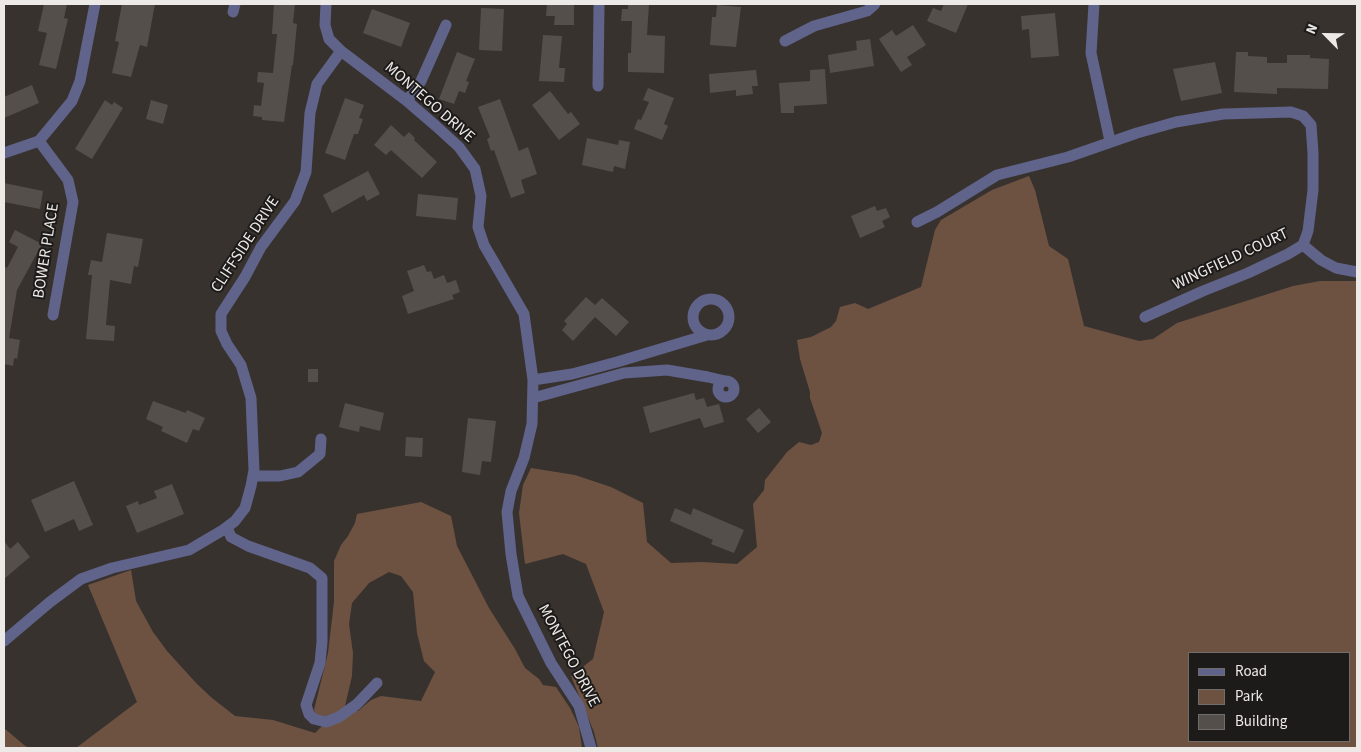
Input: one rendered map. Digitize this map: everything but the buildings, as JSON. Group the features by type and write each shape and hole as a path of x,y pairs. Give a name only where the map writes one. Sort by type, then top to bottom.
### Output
{"street":[{"path":"4,153 39,141 72,101 80,81 95,4"},
{"name":"MONTEGO DRIVE","path":"326,4 325,24 330,39 341,51 407,101 459,147 475,169 481,196 478,227 484,245 524,314 533,380 532,424 524,458 511,491 507,512 518,596 551,663 579,706 592,748"},
{"path":"598,86 599,4"},
{"path":"784,41 814,26 867,11 875,4"},
{"path":"1094,4 1091,53 1110,141"},
{"path":"407,101 421,81 446,25"},
{"name":"CLIFFSIDE DRIVE","path":"4,641 50,602 82,579 112,568 189,550 235,521 245,508 253,476 251,398 241,364 227,344 221,330 221,314 261,247 295,201 306,172 310,113 317,84 341,51"},
{"name":"WINGFIELD COURT","path":"917,222 937,212 997,175 1068,157 1110,141 1176,122 1223,114 1291,112 1303,116 1311,125 1313,153 1313,190 1308,232 1303,244 1288,254 1248,273 1203,291 1145,318"},
{"name":"BOWER PLACE","path":"39,141 68,180 73,202 53,315"},
{"path":"1303,244 1322,260 1336,268 1357,272"},
{"path":"533,380 572,374 708,335"},
{"path":"533,398 624,373 667,370 725,381"},
{"path":"253,476 280,476 298,472 320,454 321,439"},
{"path":"227,527 231,537 248,546 310,568 322,578 322,642 320,663 306,705 309,714 314,719 326,722 338,717 357,704 377,683"}],"green space":[{"path":"1029,176 1035,190 1049,246 1068,259 1084,326 1139,341 1153,339 1177,323 1293,286 1320,281 1357,281 1357,748 598,748 594,732 571,676 593,659 604,612 586,564 563,554 525,564 519,513 523,485 531,468 575,475 611,487 643,503 647,542 671,563 737,564 757,547 753,504 764,490 765,480 787,452 799,442 811,445 819,442 822,433 810,398 797,340 811,337 831,327 836,321 840,307 855,303 868,309 921,287 935,230 941,220 992,190"},
{"path":"421,502 451,516 457,546 489,608 525,668 539,679 543,685 556,687 570,708 579,727 582,748 76,748 137,702 88,585 131,570 136,601 153,632 167,651 212,698 235,716 273,720 315,733 322,726 314,710 328,653 334,602 334,561 341,545 355,523 357,514","holes":["389,572 401,576 413,592 417,633 424,661 435,672 421,701 381,696 371,700 358,711 345,706 352,676 353,653 349,624 352,603 369,583"]},
{"path":"4,728 24,745 29,748 4,748"}]}
